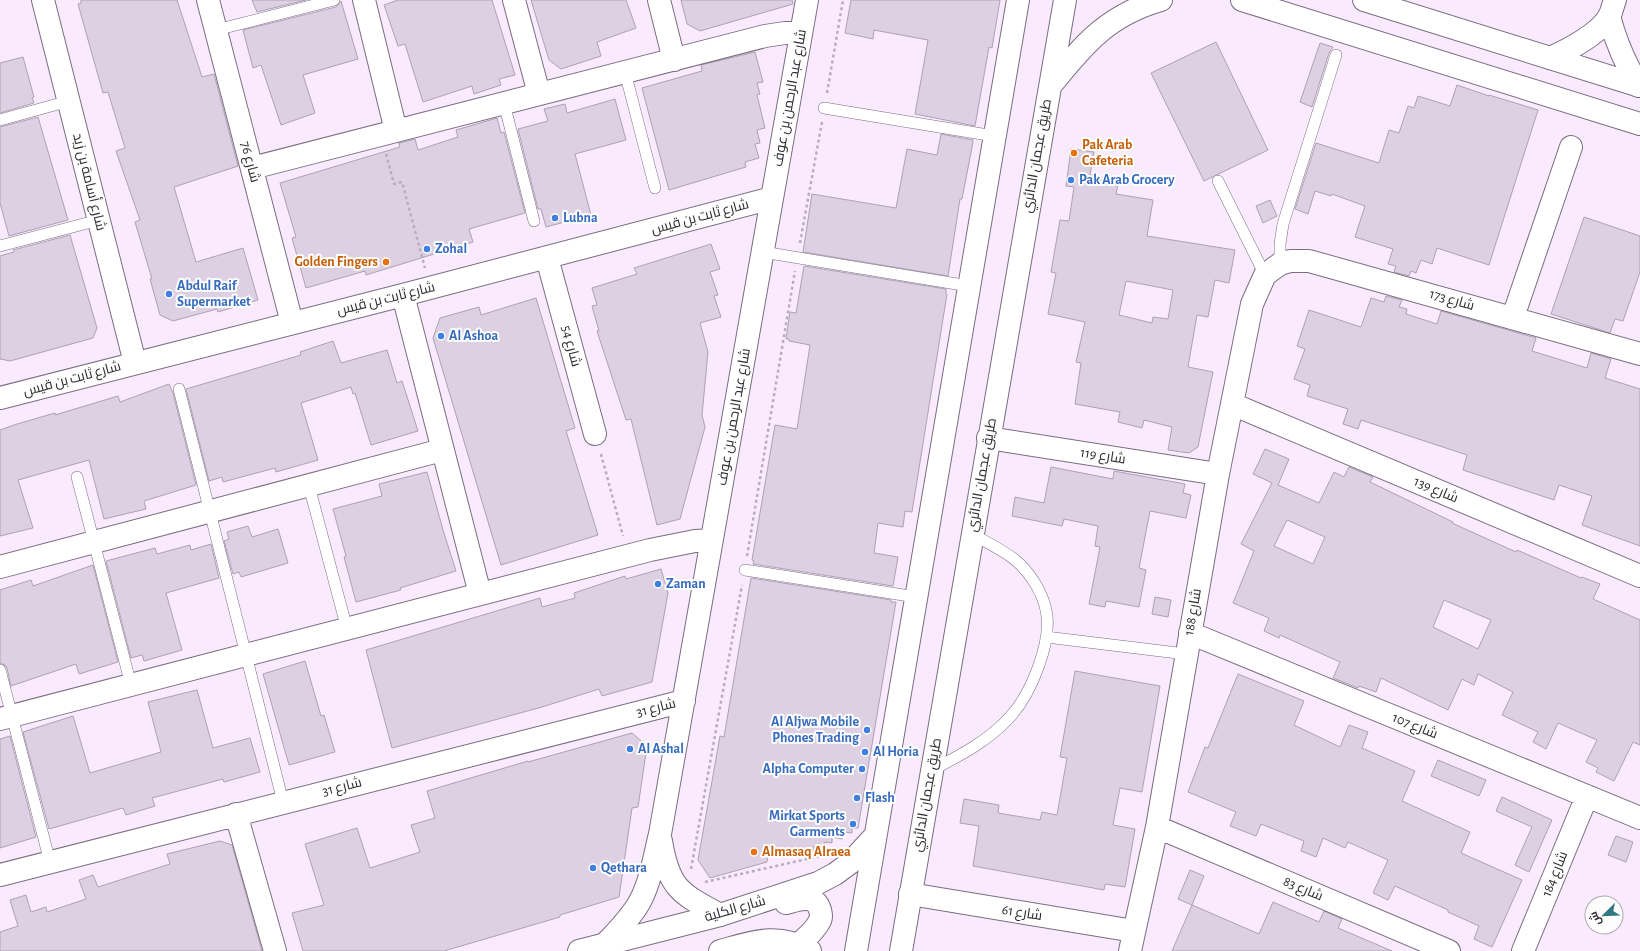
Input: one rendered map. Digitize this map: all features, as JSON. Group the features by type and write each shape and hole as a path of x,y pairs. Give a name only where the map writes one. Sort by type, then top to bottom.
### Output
{"street":[{"name":"شارع أسامة بن زيد","path":"43,0 135,363"},
{"name":"شارع 76","path":"208,0 292,323"},
{"path":"364,0 389,133"},
{"path":"514,0 538,94"},
{"path":"659,0 674,60"},
{"name":"شارع عبد الرحمن بن عوف","path":"605,944 636,907 652,870 660,834 807,0"},
{"path":"856,951 1018,0"},
{"name":"طريق عجمان الدائري","path":"901,951 988,438 1065,0"},
{"path":"1242,0 1640,124"},
{"path":"1364,0 1640,86"},
{"path":"1049,88 1077,52 1102,29 1132,10 1150,1"},
{"path":"1550,58 1582,40 1600,26 1612,8"},
{"path":"1612,8 1618,45 1624,60 1640,86"},
{"path":"252,168 775,34 801,33"},
{"path":"1514,317 1571,147"},
{"name":"شارع ثابت بن قيس","path":"0,398 547,258 772,198"},
{"name":"شارع 54","path":"547,258 595,434"},
{"name":"شارع 173","path":"1273,270 1299,260 1309,260 1640,354"},
{"name":"شارع 188","path":"1132,941 1157,827 1218,474 1252,304 1273,270"},
{"path":"403,295 480,594"},
{"name":"شارع 139","path":"1232,404 1640,576"},
{"name":"شارع 119","path":"988,438 1218,474"},
{"path":"0,567 442,450"},
{"path":"6,718 628,556 672,545 712,540"},
{"name":"شارع 107","path":"1188,643 1587,796 1640,818"},
{"name":"شارع 31","path":"0,875 684,701"},
{"name":"شارع 184","path":"1523,951 1587,796"},
{"path":"236,814 274,951"},
{"name":"شارع 83","path":"1157,827 1449,951"},
{"name":"شارع عبد الرحمن بن عوف","path":"660,834 665,864 671,879 684,888 694,900 720,915"},
{"name":"شارع الكلية","path":"579,951 720,915 818,883 836,874 850,863 875,836"},
{"name":"شارع 61","path":"910,894 1132,941"},
{"path":"720,951 757,941 772,940 788,941 804,948 820,921 821,914 815,901 808,898 778,906 767,905 760,902"}],"lane":[{"path":"216,30 334,0"},
{"path":"1273,270 1280,244 1283,224 1336,56"},
{"path":"625,72 655,188"},
{"path":"0,120 69,101"},
{"path":"504,103 534,220"},
{"path":"824,108 994,136"},
{"path":"1218,181 1273,270"},
{"path":"0,246 99,220"},
{"path":"763,252 969,286"},
{"path":"180,389 283,802"},
{"path":"77,477 131,685"},
{"path":"309,486 347,629"},
{"path":"932,770 968,752 991,735 1011,717 1026,697 1037,670 1046,637 1046,611 1039,592 1029,574 1015,560 972,534"},
{"path":"745,570 916,597"},
{"path":"1046,637 1188,643"},
{"path":"0,670 6,718 50,862"}],"path":[{"path":"836,874 826,855 684,888 745,570 843,0"},
{"path":"389,133 394,184 402,182 431,288"},
{"path":"595,434 628,556"}],"building":[{"path":"81,0 177,0 202,77 214,74 238,166 174,187 196,262 243,248 258,300 218,312 217,309 173,321 160,315 150,279 152,279 135,222 140,220 116,151 125,148 108,92 103,93 78,4 81,3"},
{"path":"252,0 306,0 257,12"},
{"path":"398,0 492,0 515,75 499,79 501,85 474,94 472,86 423,102 405,44 398,46 384,5"},
{"path":"531,0 626,0 636,28 597,42 601,56 561,69 549,60"},
{"path":"681,0 792,0 793,4 700,31 687,24"},
{"path":"851,0 1000,0 992,48 989,47 975,126 915,114 928,40 874,30 873,39 845,33"},
{"path":"341,1 358,59 303,75 315,113 281,125 261,65 253,68 243,30 336,7"},
{"path":"1216,42 1268,150 1204,181 1151,73"},
{"path":"1320,43 1333,47 1329,53 1312,107 1300,102"},
{"path":"755,52 763,82 757,83 760,94 757,95 765,128 757,130 760,143 755,144 759,158 745,162 746,167 669,190 642,88 702,71 701,65"},
{"path":"23,57 34,97 32,98 34,103 0,113 0,63"},
{"path":"1457,85 1538,110 1489,265 1437,248 1432,264 1421,260 1416,273 1411,271 1409,276 1394,272 1396,266 1388,264 1393,249 1355,237 1365,206 1332,194 1331,196 1315,191 1308,214 1295,209 1316,143 1379,163 1389,130 1399,133 1408,106 1414,108 1418,96 1450,106"},
{"path":"615,99 626,140 575,154 591,215 546,227 541,209 538,209 518,129 548,121 544,109 565,104 567,113"},
{"path":"38,117 68,220 9,236 0,203 0,127"},
{"path":"497,118 501,133 504,132 525,213 469,229 473,242 366,275 365,271 306,288 292,238 296,237 280,183 400,147 399,143 415,139 418,150 458,137 456,130"},
{"path":"941,134 973,140 962,199 960,199 948,276 803,252 812,194 896,208 907,149 937,155"},
{"path":"1071,149 1094,152 1090,175 1119,179 1116,194 1153,200 1147,236 1235,250 1229,283 1215,280 1208,317 1197,315 1188,367 1213,372 1198,447 1189,453 1168,450 1172,427 1144,420 1142,428 1118,422 1120,412 1075,404 1081,363 1076,362 1085,322 1048,314 1056,273 1051,272 1060,220 1069,221 1074,187 1066,186","holes":["1126,281 1173,290 1168,319 1153,317 1152,323 1119,315"]},
{"path":"1270,200 1277,216 1263,223 1256,206"},
{"path":"1584,217 1640,236 1640,272 1623,321 1615,319 1610,333 1551,314"},
{"path":"70,235 97,328 93,338 10,361 0,359 0,256 14,252 13,250"},
{"path":"711,244 720,269 710,272 718,295 714,296 721,317 700,323 708,352 702,415 705,427 680,519 657,525 631,419 626,420 597,331 599,331 592,306 597,305 592,288 637,274 634,268"},
{"path":"804,266 946,289 947,294 912,512 905,511 903,527 878,523 874,553 898,557 893,586 753,564 754,561 752,560 775,425 797,429 810,345 789,341 789,339 786,339 790,312 796,313"},
{"path":"1386,296 1402,300 1399,307 1407,309 1406,314 1437,324 1441,311 1536,338 1532,351 1587,368 1591,353 1611,359 1605,378 1640,389 1640,546 1582,525 1592,496 1559,485 1554,500 1463,470 1467,455 1361,420 1358,429 1343,424 1348,409 1307,396 1310,385 1294,379 1305,349 1297,346 1309,310 1361,327 1371,298 1384,302"},
{"path":"536,298 575,428 566,431 598,535 501,565 433,338 440,318 479,307 481,315"},
{"path":"333,341 341,363 387,350 397,383 402,381 418,431 371,445 355,393 353,394 351,387 301,403 318,460 276,472 275,468 223,482 222,477 209,481 186,389 301,355 300,352"},
{"path":"169,384 173,393 196,485 144,501 146,509 104,519 89,460 18,480 33,528 0,536 0,430 118,396 120,402"},
{"path":"1265,449 1289,459 1278,485 1319,503 1334,472 1344,477 1349,467 1373,477 1370,482 1453,522 1452,523 1516,552 1517,550 1581,578 1582,577 1600,584 1593,599 1640,620 1640,745 1633,742 1614,781 1596,772 1598,768 1586,762 1597,740 1558,723 1546,749 1533,742 1538,732 1502,715 1513,692 1478,674 1474,685 1462,679 1448,710 1381,678 1376,692 1359,686 1358,688 1333,678 1340,662 1280,635 1279,638 1264,631 1269,618 1233,603 1254,551 1241,544 1272,483 1253,474","holes":["1287,520 1325,537 1313,564 1274,546","1444,600 1491,620 1478,649 1433,627"]},
{"path":"1051,467 1113,479 1114,471 1185,484 1183,493 1191,495 1186,518 1150,511 1139,568 1146,570 1139,607 1106,601 1105,607 1089,604 1100,547 1095,546 1098,526 1064,519 1062,526 1012,516 1015,497 1044,503"},
{"path":"427,472 456,571 400,588 401,590 356,602 344,557 346,556 333,509 382,496 379,484"},
{"path":"248,526 252,537 278,529 288,563 241,577 239,572 233,574 224,541 229,539 227,532"},
{"path":"211,544 219,578 166,593 182,650 144,661 142,655 131,658 106,561 155,548 157,554 190,545 191,550"},
{"path":"93,565 118,662 79,674 76,664 11,686 7,668 5,665 0,663 0,590 31,580 33,586"},
{"path":"661,569 668,593 652,682 602,696 599,689 542,707 392,748 366,650 540,598 542,607 575,598 574,593 625,576 626,579"},
{"path":"751,578 896,602 858,828 852,828 852,833 843,832 842,839 832,837 832,843 825,842 824,848 814,846 814,851 807,850 805,855 769,849 767,862 710,878 698,860 720,736 724,737"},
{"path":"1155,597 1171,600 1168,617 1152,614"},
{"path":"305,661 321,716 324,715 335,752 289,765 263,674"},
{"path":"1075,671 1160,686 1142,792 1120,788 1113,825 1135,829 1125,887 1105,884 1104,890 973,866 979,826 960,823 964,799 999,805 998,813 1040,820 1042,812 1057,815 1067,758 1060,757"},
{"path":"1238,674 1304,701 1294,725 1340,747 1349,725 1368,732 1362,748 1415,771 1402,801 1470,832 1461,853 1522,880 1492,947 1474,939 1479,926 1448,912 1448,910 1395,886 1388,900 1373,893 1388,860 1348,842 1345,848 1323,838 1316,857 1301,851 1304,841 1261,824 1256,836 1230,826 1236,812 1188,792 1205,747 1208,748"},
{"path":"197,690 213,748 250,738 260,772 224,782 223,779 152,798 155,806 126,815 123,808 49,829 23,732 73,716 90,773 161,752 148,702"},
{"path":"632,733 647,746 638,807 632,808 619,897 560,915 560,917 444,951 303,951 292,913 324,905 305,844 357,828 370,868 420,852 411,825 435,818 427,791 528,761"},
{"path":"10,736 36,837 0,848 0,739"},
{"path":"1438,760 1486,780 1479,796 1431,776"},
{"path":"1502,797 1552,820 1529,872 1515,865 1532,827 1496,811"},
{"path":"1616,836 1633,842 1626,862 1608,855"},
{"path":"220,841 232,845 262,951 0,951 0,932 18,926 10,900 26,895 31,912 46,907 47,912 86,899 79,880 93,875 98,887 170,864 167,854"},
{"path":"1190,870 1204,876 1192,905 1178,899"},
{"path":"1273,902 1319,922 1324,911 1342,919 1338,928 1392,951 1172,951 1192,905 1259,934"}],"place":[{"name":"Pak Arab Cafeteria","path":"1074,153"},
{"name":"Pak Arab Grocery","path":"1071,180"},
{"name":"Lubna","path":"555,218"},
{"name":"Zohal","path":"427,249"},
{"name":"Golden Fingers","path":"386,262"},
{"name":"Abdul Raif Supermarket","path":"169,294"},
{"name":"Al Ashoa","path":"441,336"},
{"name":"Zaman","path":"658,584"},
{"name":"Al Aljwa Mobile Phones Trading","path":"867,730"},
{"name":"Al Ashal","path":"630,749"},
{"name":"Al Horia","path":"865,752"},
{"name":"Alpha Computer","path":"862,769"},
{"name":"Flash","path":"857,798"},
{"name":"Mirkat Sports Garments","path":"853,824"},
{"name":"Almasaq Alraea","path":"754,852"},
{"name":"Qethara","path":"593,868"}]}
